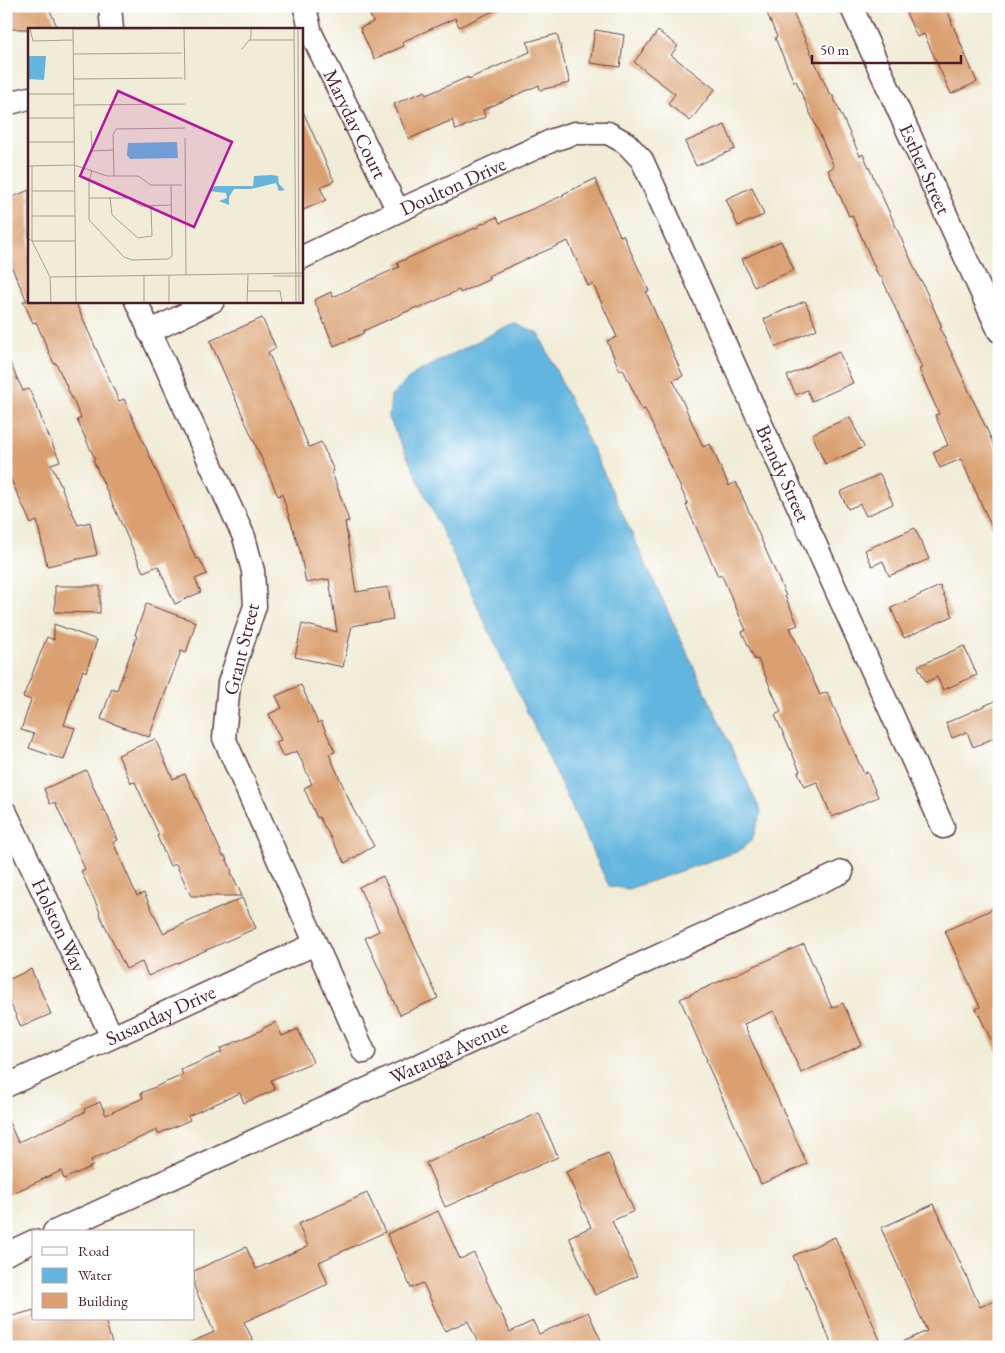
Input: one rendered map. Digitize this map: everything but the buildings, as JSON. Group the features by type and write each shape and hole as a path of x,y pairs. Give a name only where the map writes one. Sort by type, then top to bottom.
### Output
{"street":[{"path":"110,6 112,28"},
{"name":"Maryday Court","path":"306,6 311,33 398,211"},
{"name":"Esther Street","path":"851,6 999,331"},
{"path":"6,104 28,98"},
{"name":"Doulton Drive","path":"302,258 553,140 575,133 608,133"},
{"name":"Brandy Street","path":"608,133 626,143 642,160 943,827"},
{"name":"Grant Street","path":"136,302 244,537 253,571 255,606 229,683 224,738 364,1052"},
{"path":"149,332 211,302"},
{"name":"Holston Way","path":"6,813 12,840 112,1038"},
{"name":"Watauga Avenue","path":"58,1230 842,872"},
{"name":"Susanday Drive","path":"6,1086 315,944"},
{"path":"6,1254 32,1242"}],"water":[{"path":"513,323 539,334 761,812 752,840 739,851 628,889 609,886 389,418 391,396 414,374"}]}
